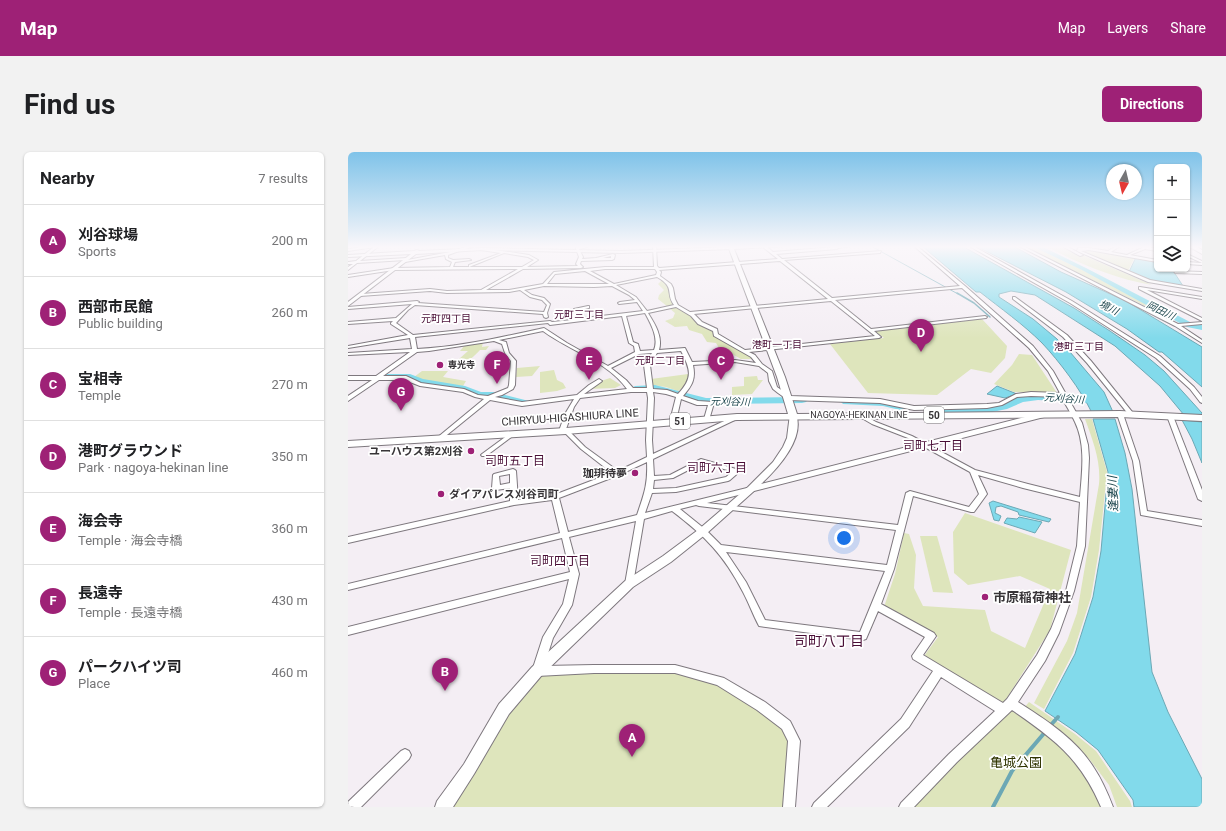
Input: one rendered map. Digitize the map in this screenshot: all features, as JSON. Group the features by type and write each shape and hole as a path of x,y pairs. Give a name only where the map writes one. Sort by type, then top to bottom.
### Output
{"main road":[{"path":"742,277 793,414"},
{"name":"NAGOYA-HEKINAN LINE","path":"793,414 862,416 915,411 1041,415 1073,412 1202,418"},
{"name":"CHIRYUU-HIGASHIURA LINE","path":"348,444 564,431 673,421 793,414"}],"street":[{"path":"348,304 384,277"},
{"path":"482,291 505,277"},
{"path":"544,285 551,277"},
{"path":"598,277 638,301 646,312 658,342 656,352 647,365 650,388 651,478 649,491 640,517 629,584"},
{"path":"361,295 430,290 447,292 521,289 544,285 613,285 655,277"},
{"path":"659,277 668,281 676,306"},
{"path":"745,351 879,337 803,277"},
{"path":"906,807 953,758 1008,707 1041,658 1056,630 1070,591 1081,546 1085,445 1073,412 1050,371 1031,347 951,277"},
{"path":"1025,277 1071,302 1158,357 1192,388 1202,401"},
{"path":"1081,277 1178,325 1202,342"},
{"path":"1131,277 1139,280 1202,291"},
{"path":"1139,277 1149,281 1182,286 1202,291"},
{"path":"1180,282 1182,286"},
{"path":"690,313 964,287"},
{"path":"1202,298 1140,288 1202,320"},
{"path":"521,289 531,296 543,299 549,305 545,316 550,323"},
{"path":"1014,298 1065,336 1089,362 1131,414"},
{"path":"620,303 638,301"},
{"path":"348,308 417,302 416,304 545,313"},
{"path":"415,351 412,336 393,325 396,319 416,304"},
{"path":"348,348 412,336 574,321 646,312 676,306 690,313 700,323 715,330 716,335 753,356 760,365 770,372 773,386 788,398 880,401 915,411 988,406 1000,404 1016,396 1031,394 1064,395"},
{"path":"574,321 575,310 588,307"},
{"path":"484,314 494,309"},
{"path":"624,315 631,343 636,345 638,353"},
{"path":"870,330 985,317"},
{"path":"348,323 396,319"},
{"path":"348,354 415,351 494,340 544,329 550,323"},
{"path":"1178,325 1202,323"},
{"path":"544,329 627,382 631,390"},
{"path":"440,438 490,397 510,389 512,385 514,361 507,353 504,343 494,340"},
{"path":"607,368 638,353 683,349 690,364 692,376 689,385 680,395 673,421"},
{"path":"348,399 415,351"},
{"path":"690,364 735,360 760,365"},
{"path":"348,378 406,378 420,384 464,391 477,396 490,397 522,404 650,388 680,395 697,402 711,403 707,419"},
{"path":"599,381 577,397 567,414 564,431 583,448 617,474"},
{"path":"442,807 469,769 504,709 537,671 629,584 667,559 702,532 751,489 784,455 791,441 794,427 793,414"},
{"path":"1120,414 1136,461 1144,513 1202,523"},
{"path":"348,587 674,509 830,468 925,446 1041,415"},
{"path":"862,416 874,423 910,437 973,471 1083,500"},
{"path":"1172,416 1202,499"},
{"path":"348,540 514,503 555,497 617,474 737,417"},
{"path":"484,455 512,434"},
{"path":"649,491 676,490 728,479 735,473 734,470 701,461 671,478 651,478"},
{"path":"674,509 719,548 749,594 762,623 863,636 890,569 910,493 970,510 983,494 973,471"},
{"path":"513,485 514,503"},
{"path":"537,671 548,637 567,604 575,574 566,534 555,497"},
{"path":"696,503 901,528"},
{"path":"719,548 890,569"},
{"path":"348,631 575,574"},
{"path":"876,605 931,636 917,656 1059,736 1078,754 1090,770 1107,807"},
{"path":"537,671 643,668 675,669 720,681 761,706 786,725 794,741 789,807"},
{"path":"818,807 905,723 940,670"},
{"path":"352,807 405,755"}],"green space":[{"path":"1085,277 1096,277 1176,321"},
{"path":"1118,277 1132,277 1152,285 1137,282"},
{"path":"663,279 667,281 675,305 668,307 658,299 659,295 664,290 658,284"},
{"path":"676,306 713,330 714,335 752,356 751,359 741,359 732,354 727,355 718,353 719,348 716,343 707,342 702,334 689,330 687,326 675,327 665,321 673,318 675,313 669,308"},
{"path":"982,319 1007,346 1005,358 991,373 971,369 937,395 868,393 830,344 884,338 875,331"},
{"path":"483,342 482,347 489,346 486,350 480,350 470,360 462,365 449,368 468,351 460,351 465,345"},
{"path":"1019,354 1032,355 1057,393 1014,392 994,384 1012,365"},
{"path":"540,366 532,376 516,377 517,368"},
{"path":"554,370 557,380 563,383 566,388 557,391 540,393 540,372"},
{"path":"422,371 448,371 443,377 466,381 463,386 425,381 414,377"},
{"path":"688,374 687,385 678,391 653,385 651,379"},
{"path":"757,376 758,380 763,380 752,394 732,395 732,387 744,386 744,377"},
{"path":"610,378 621,385 615,388 588,389 601,381"},
{"path":"1085,419 1092,419 1107,472 1099,550 1091,597 1073,653 1044,709 1034,703 1067,641 1077,613 1099,484 1098,459"},
{"path":"965,513 1071,550 1050,630 1003,704 924,656 938,637 884,607 895,574 904,533 909,534 916,555 914,588 923,606 985,610 991,631 1025,648 1050,589 1020,576 968,585 954,573 953,532"},
{"path":"920,536 937,536 953,593 933,592"},
{"path":"675,669 720,681 761,706 794,741 788,807 443,807 537,671"},
{"path":"1029,702 1075,734 1096,751 1130,801 1132,807 1117,807 1109,785 1090,760 1072,741 1024,708"},
{"name":"亀城公園","path":"1011,703 1069,745 1106,807 905,807"}],"water":[{"path":"958,277 1017,277 1074,308 1145,355 1164,371 1202,413 1202,416 1184,415 1160,386 1115,346 1035,295 1011,291 999,294 999,297 1033,319 1057,339 1104,392 1113,412 1092,413 1069,376 1042,343 980,292 976,292"},
{"name":"境川","path":"1036,277 1071,277 1126,301 1202,347 1202,387 1162,352 1159,352 1127,329 1066,292"},
{"path":"1142,277 1177,277 1183,286 1154,281"},
{"path":"997,386 1017,394 1005,398 987,394"},
{"name":"逢妻川","path":"1093,419 1115,419 1125,453 1132,489 1152,672 1168,712 1202,779 1202,807 1134,807 1133,800 1098,750 1076,732 1045,711 1075,654 1093,597 1101,551 1108,472"},
{"path":"1182,420 1202,422 1202,463 1192,439"},
{"path":"993,501 1051,519 1049,522 1019,515 1018,512 1001,506 996,507 995,513 1001,516 999,521 994,520 989,503"},
{"path":"1019,517 1042,522 1035,533 1004,523 1007,518 1017,519"}],"waterway":[{"path":"926,277 958,294"},
{"name":"岡田川","path":"1098,277 1190,325 1202,327"},
{"path":"957,293 974,303 990,317"},
{"name":"元刈谷川","path":"388,377 410,377 420,382 465,389 479,395 493,395 525,403"},
{"name":"元刈谷川","path":"635,389 655,388 706,401 802,400"},
{"name":"元刈谷川","path":"932,409 992,409 1003,407 1021,399 1038,397 1092,400"},
{"name":"元刈谷川","path":"847,402 883,403 900,407"},
{"path":"1049,727 1058,717"},
{"path":"993,807 1012,771 1046,731"}],"place":[{"name":"港町グラウンド","path":"921,352"},
{"name":"専光寺","path":"440,365"},
{"name":"海会寺","path":"589,380"},
{"name":"宝相寺","path":"721,380"},
{"name":"長遠寺","path":"497,384"},
{"name":"パークハイツ司","path":"401,411"},
{"name":"ユーハウス第2刈谷","path":"471,451"},
{"name":"珈琲待夢","path":"635,473"},
{"name":"ダイアパレス刈谷司町","path":"441,494"},
{"name":"市原稲荷神社","path":"985,597"},
{"name":"西部市民館","path":"445,691"},
{"name":"刈谷球場","path":"632,757"}],"district":[{"name":"元町三丁目","path":"579,314"},
{"name":"元町四丁目","path":"446,318"},
{"name":"港町一丁目","path":"777,344"},
{"name":"港町三丁目","path":"1079,346"},
{"name":"元町二丁目","path":"660,360"},
{"name":"司町七丁目","path":"933,446"},
{"name":"司町五丁目","path":"515,461"},
{"name":"司町六丁目","path":"717,468"},
{"name":"司町四丁目","path":"560,561"},
{"name":"司町八丁目","path":"829,641"}]}
